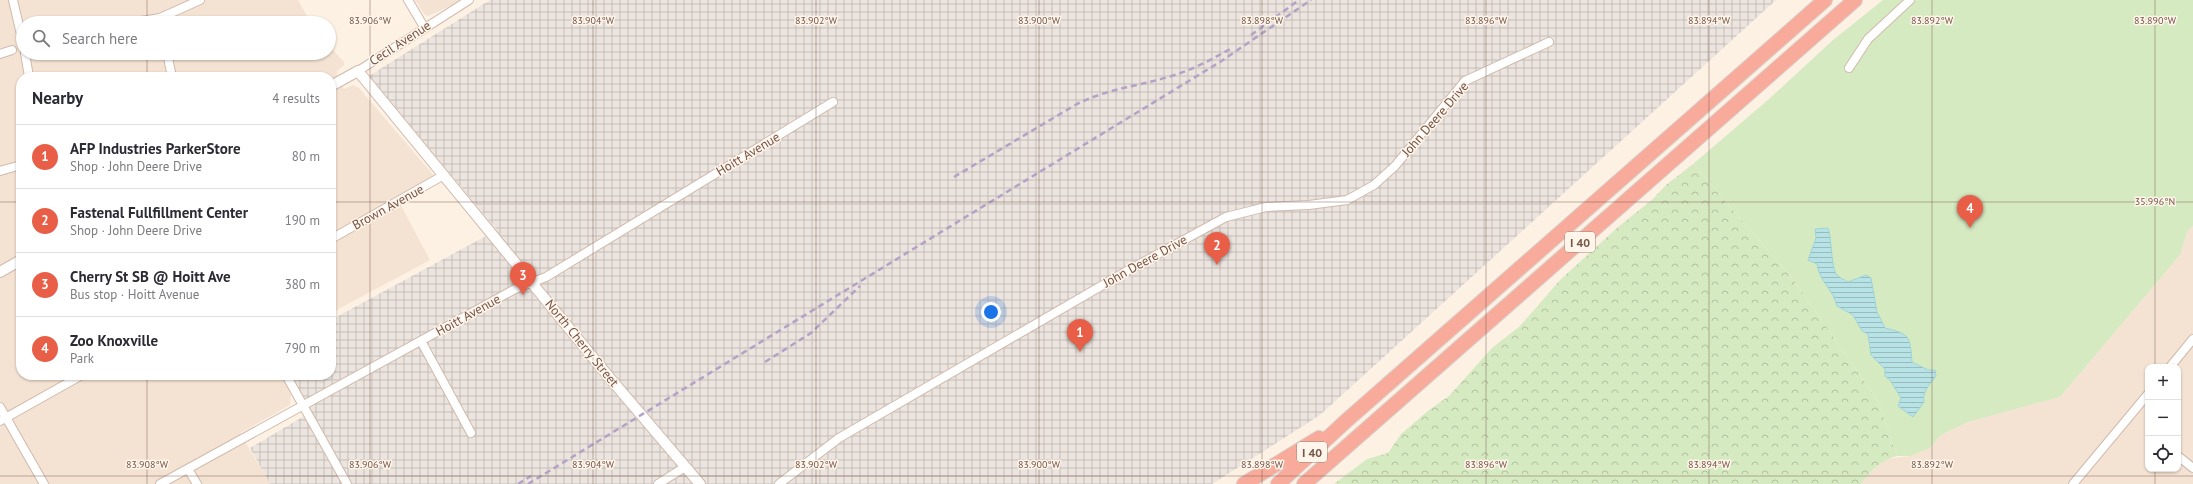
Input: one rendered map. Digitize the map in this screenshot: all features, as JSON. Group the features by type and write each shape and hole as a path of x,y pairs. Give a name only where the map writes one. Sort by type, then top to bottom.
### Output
{"highway":[{"name":"I 40","path":"1278,484 1346,421 1825,0"},
{"name":"I 40","path":"1304,484 1855,0"},
{"path":"1244,484 1346,421"}],"street":[{"path":"13,0 17,16"},
{"path":"170,16 200,0"},
{"path":"408,0 424,27"},
{"name":"Cecil Avenue","path":"336,83 358,71 468,0"},
{"path":"1849,68 1868,39 1910,0"},
{"name":"John Deere Drive","path":"779,484 839,438 1127,271 1226,216 1266,206 1309,205 1347,200 1374,186 1395,166 1465,81 1549,42"},
{"path":"0,54 12,50"},
{"path":"26,60 28,72"},
{"path":"168,60 171,72"},
{"name":"North Cherry Street","path":"358,71 534,283 609,377 700,484"},
{"name":"Hoitt Avenue","path":"160,484 515,289 534,283 546,277 833,102"},
{"path":"0,171 16,166"},
{"name":"Brown Avenue","path":"336,236 444,175"},
{"path":"0,272 16,263"},
{"path":"2172,364 2193,339"},
{"path":"421,341 471,433"},
{"path":"3,419 73,380"},
{"path":"289,380 347,484"},
{"path":"2073,484 2145,398"},
{"path":"0,407 3,419 44,484"},
{"path":"2181,458 2193,468"},
{"path":"658,484 685,467"},
{"path":"188,469 197,484"}],"shaded area":[{"path":"0,0 298,0 307,16 16,16 16,60 336,60 336,53 344,62 344,65 337,71 337,75 344,89 353,85 359,88 434,176 397,198 430,260 336,310 336,72 16,72 16,380 284,380 291,393 290,405 240,433 270,484 0,484"},
{"path":"415,0 464,0 428,16 424,14"},
{"path":"490,0 1776,0 1320,415 1212,484 270,484 250,448 311,412 294,380 336,380 336,317 497,230 369,76"},
{"path":"2193,226 2193,484 1861,484 1868,475 1886,459 1911,456 1930,448 1941,435 1968,422 2060,397 2180,255 2188,230"}],"green space":[{"path":"1883,0 2193,0 2193,226 2188,230 2180,255 2060,397 1968,422 1941,435 1930,448 1911,456 1897,456 1878,401 1793,279 1693,164 1769,99 1833,40"},
{"path":"1693,164 1793,279 1878,401 1897,456 1886,460 1877,467 1861,484 1334,484 1367,459 1388,453 1401,434 1429,410 1449,396 1492,348 1520,326 1560,280 1618,227 1653,199 1666,185"}],"water":[{"path":"1828,228 1834,267 1837,275 1848,282 1866,275 1871,278 1877,312 1885,328 1899,332 1907,338 1909,341 1912,362 1928,370 1935,370 1936,376 1925,391 1924,402 1913,417 1898,406 1901,398 1890,380 1885,376 1885,369 1871,355 1868,334 1862,331 1853,315 1837,306 1820,275 1817,264 1808,260 1816,238 1815,229"}],"railway":[{"path":"1251,35 1299,0"},
{"path":"528,484 1220,62 1311,0"},
{"path":"954,177 1077,104 1100,94 1177,74 1201,64 1232,48"},
{"path":"765,362 811,333 860,286"},
{"path":"518,484 531,476"}],"place":[{"name":"Zoo Knoxville","path":"1970,228"},
{"name":"Fastenal Fullfillment Center","path":"1217,265"},
{"name":"Cherry St SB @ Hoitt Ave","path":"523,295"},
{"name":"AFP Industries ParkerStore","path":"1080,352"}]}
